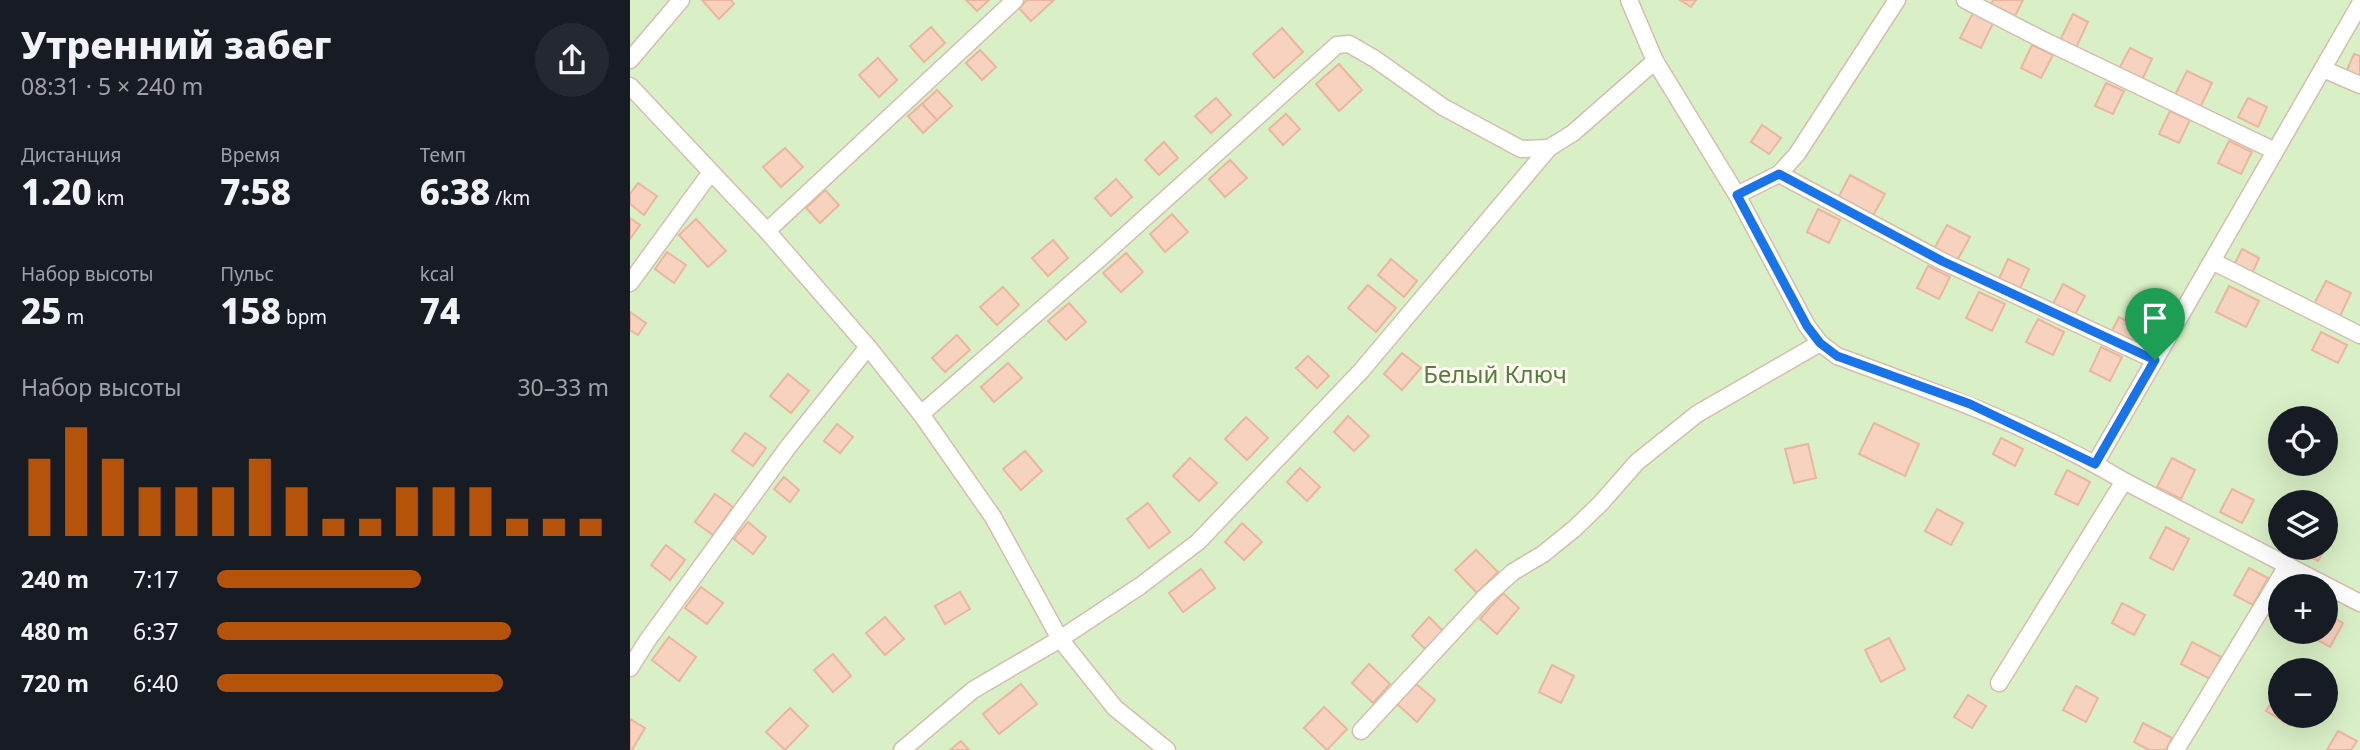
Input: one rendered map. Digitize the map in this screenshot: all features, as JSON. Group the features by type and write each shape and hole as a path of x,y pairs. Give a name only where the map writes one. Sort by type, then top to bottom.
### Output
{"lane":[{"path":"630,60 681,0"},
{"path":"767,231 1015,0"},
{"path":"1629,0 1655,61 1737,195 1807,326 1820,343 1837,356 1970,404 2095,464 2360,603"},
{"path":"1737,195 1779,174 1797,154 1897,0"},
{"path":"1965,0 2275,151"},
{"path":"2095,464 2360,4"},
{"path":"921,414 1098,260 1337,45 1349,44 1443,107 1521,149 1549,148"},
{"path":"902,750 973,690 1060,639 1140,586 1198,542 1361,371 1549,148 1573,133 1655,61"},
{"path":"2323,69 2360,85"},
{"path":"630,86 767,231 868,347 921,414 993,517 1060,639 1115,708 1167,750"},
{"path":"630,283 711,172"},
{"path":"1779,174 1942,261 2155,360"},
{"path":"2212,261 2360,335"},
{"path":"1361,731 1484,598 1513,572 1543,554 1574,529 1637,462 1697,414 1820,343"},
{"path":"630,668 788,447 868,347"},
{"path":"1999,683 2124,481"},
{"path":"2176,750 2287,566"}],"green space":[{"name":"Белый Ключ","path":"630,0 2360,0 2360,750 630,750"}],"building":[{"path":"702,0 731,0 734,4 719,19"},
{"path":"966,0 989,0 977,11"},
{"path":"1027,0 1054,0 1031,21 1019,8"},
{"path":"1680,0 1696,0 1691,7"},
{"path":"1993,0 2023,0 2015,16 1991,4"},
{"path":"1973,13 1993,23 1981,48 1960,38"},
{"path":"2073,14 2088,22 2076,48 2060,40"},
{"path":"931,27 945,43 924,62 910,46"},
{"path":"1282,28 1303,52 1274,78 1253,54"},
{"path":"2032,45 2053,55 2041,78 2021,68"},
{"path":"2130,48 2152,59 2142,80 2119,69"},
{"path":"980,50 996,67 982,80 966,63"},
{"path":"2354,54 2360,56 2360,81 2345,74"},
{"path":"878,58 897,80 879,97 859,75"},
{"path":"1339,64 1362,90 1339,111 1316,84"},
{"path":"2187,71 2212,83 2200,108 2175,95"},
{"path":"2106,83 2124,91 2113,114 2095,106"},
{"path":"937,90 952,106 937,120 922,104"},
{"path":"1216,98 1231,115 1211,133 1195,116"},
{"path":"2248,98 2267,107 2258,127 2238,117"},
{"path":"922,104 937,120 923,133 908,116"},
{"path":"2170,111 2190,120 2179,143 2159,134"},
{"path":"1286,114 1300,129 1283,145 1269,129"},
{"path":"1762,125 1781,138 1769,154 1751,142"},
{"path":"2229,141 2252,152 2241,174 2218,163"},
{"path":"1164,142 1178,158 1159,175 1145,160"},
{"path":"785,148 803,167 781,187 763,167"},
{"path":"1230,160 1247,178 1225,197 1209,179"},
{"path":"1850,175 1885,194 1870,221 1836,202"},
{"path":"1116,179 1132,197 1111,216 1095,198"},
{"path":"638,183 657,196 644,215 630,204 630,194"},
{"path":"825,190 839,205 820,223 806,208"},
{"path":"1818,209 1840,220 1829,243 1807,232"},
{"path":"1172,214 1188,232 1165,252 1150,234"},
{"path":"630,218 640,225 630,239"},
{"path":"696,219 726,251 708,267 679,235"},
{"path":"1947,225 1970,237 1957,261 1934,249"},
{"path":"1053,240 1068,258 1048,276 1032,258"},
{"path":"2242,249 2259,258 2251,276 2233,267"},
{"path":"667,252 686,265 674,283 655,269"},
{"path":"1126,253 1143,272 1121,292 1103,273"},
{"path":"1391,259 1417,281 1404,297 1378,275"},
{"path":"2008,259 2029,269 2018,293 1997,283"},
{"path":"1928,266 1950,277 1939,299 1917,288"},
{"path":"2326,281 2351,293 2340,316 2314,304"},
{"path":"2063,284 2085,296 2072,320 2051,308"},
{"path":"1368,285 1396,308 1376,332 1348,308"},
{"path":"2229,286 2259,301 2246,327 2216,312"},
{"path":"1003,287 1019,305 997,325 980,307"},
{"path":"1979,292 2005,304 1992,331 1966,318"},
{"path":"1069,303 1086,322 1066,340 1048,321"},
{"path":"630,312 646,323 638,335 630,330"},
{"path":"2119,317 2144,331 2135,348 2110,335"},
{"path":"2038,319 2064,332 2053,355 2026,342"},
{"path":"2321,332 2347,345 2338,363 2312,350"},
{"path":"957,335 970,350 945,372 932,358"},
{"path":"2101,347 2122,357 2110,381 2090,371"},
{"path":"1402,353 1421,368 1402,390 1384,374"},
{"path":"1308,356 1329,376 1317,388 1296,368"},
{"path":"1008,363 1022,378 994,402 981,387"},
{"path":"788,374 809,391 791,413 770,396"},
{"path":"1348,416 1369,436 1354,451 1334,432"},
{"path":"1246,417 1268,438 1247,460 1225,439"},
{"path":"1874,423 1919,444 1905,476 1859,454"},
{"path":"837,424 853,437 840,453 824,441"},
{"path":"745,433 766,448 753,466 732,451"},
{"path":"2001,438 2023,449 2015,466 1993,454"},
{"path":"1808,444 1816,478 1794,483 1785,449"},
{"path":"1025,451 1042,471 1021,490 1003,469"},
{"path":"1190,458 1217,483 1199,501 1173,476"},
{"path":"2172,458 2195,470 2181,499 2157,487"},
{"path":"1300,468 1320,487 1307,501 1287,482"},
{"path":"2067,470 2090,482 2078,505 2055,494"},
{"path":"784,477 799,490 790,502 774,489"},
{"path":"2232,489 2254,500 2242,523 2220,512"},
{"path":"715,494 733,507 713,535 695,522"},
{"path":"1148,503 1170,532 1149,548 1127,519"},
{"path":"1937,509 1963,523 1951,545 1925,531"},
{"path":"748,522 766,537 753,554 734,539"},
{"path":"1242,523 1262,542 1244,560 1225,542"},
{"path":"2166,527 2189,539 2173,570 2150,558"},
{"path":"666,545 685,560 670,580 651,565"},
{"path":"1476,550 1498,572 1477,593 1455,570"},
{"path":"2249,568 2268,578 2253,605 2234,595"},
{"path":"1201,569 1215,588 1183,612 1169,593"},
{"path":"701,587 723,603 707,624 685,608"},
{"path":"960,592 970,609 945,624 935,606"},
{"path":"1503,593 1519,608 1497,634 1480,619"},
{"path":"2122,603 2145,615 2134,635 2112,623"},
{"path":"885,617 904,639 885,655 866,633"},
{"path":"1429,617 1443,631 1425,649 1412,636"},
{"path":"669,637 696,657 679,681 652,660"},
{"path":"1889,638 1905,669 1881,682 1865,650"},
{"path":"2192,642 2221,657 2210,679 2181,664"},
{"path":"833,654 851,676 833,692 814,670"},
{"path":"1369,664 1390,684 1373,703 1352,683"},
{"path":"1552,665 1574,676 1561,703 1539,692"},
{"path":"1415,683 1435,700 1417,722 1397,704"},
{"path":"1021,684 1037,704 999,734 983,714"},
{"path":"2076,686 2098,698 2086,722 2063,710"},
{"path":"1968,695 1986,706 1972,728 1954,717"},
{"path":"1324,707 1347,729 1327,750 1304,728"},
{"path":"790,708 808,726 785,750 766,732"},
{"path":"630,719 645,728 632,750 630,750"},
{"path":"2143,723 2172,738 2166,750 2149,750 2134,742"},
{"path":"2338,731 2357,741 2351,750 2327,750"},
{"path":"961,741 969,750 950,750"}],"route":[{"path":"1779,174 1942,261 2155,360 2095,464 1970,404 1837,356 1820,343 1807,326 1737,195 1779,174"}]}
